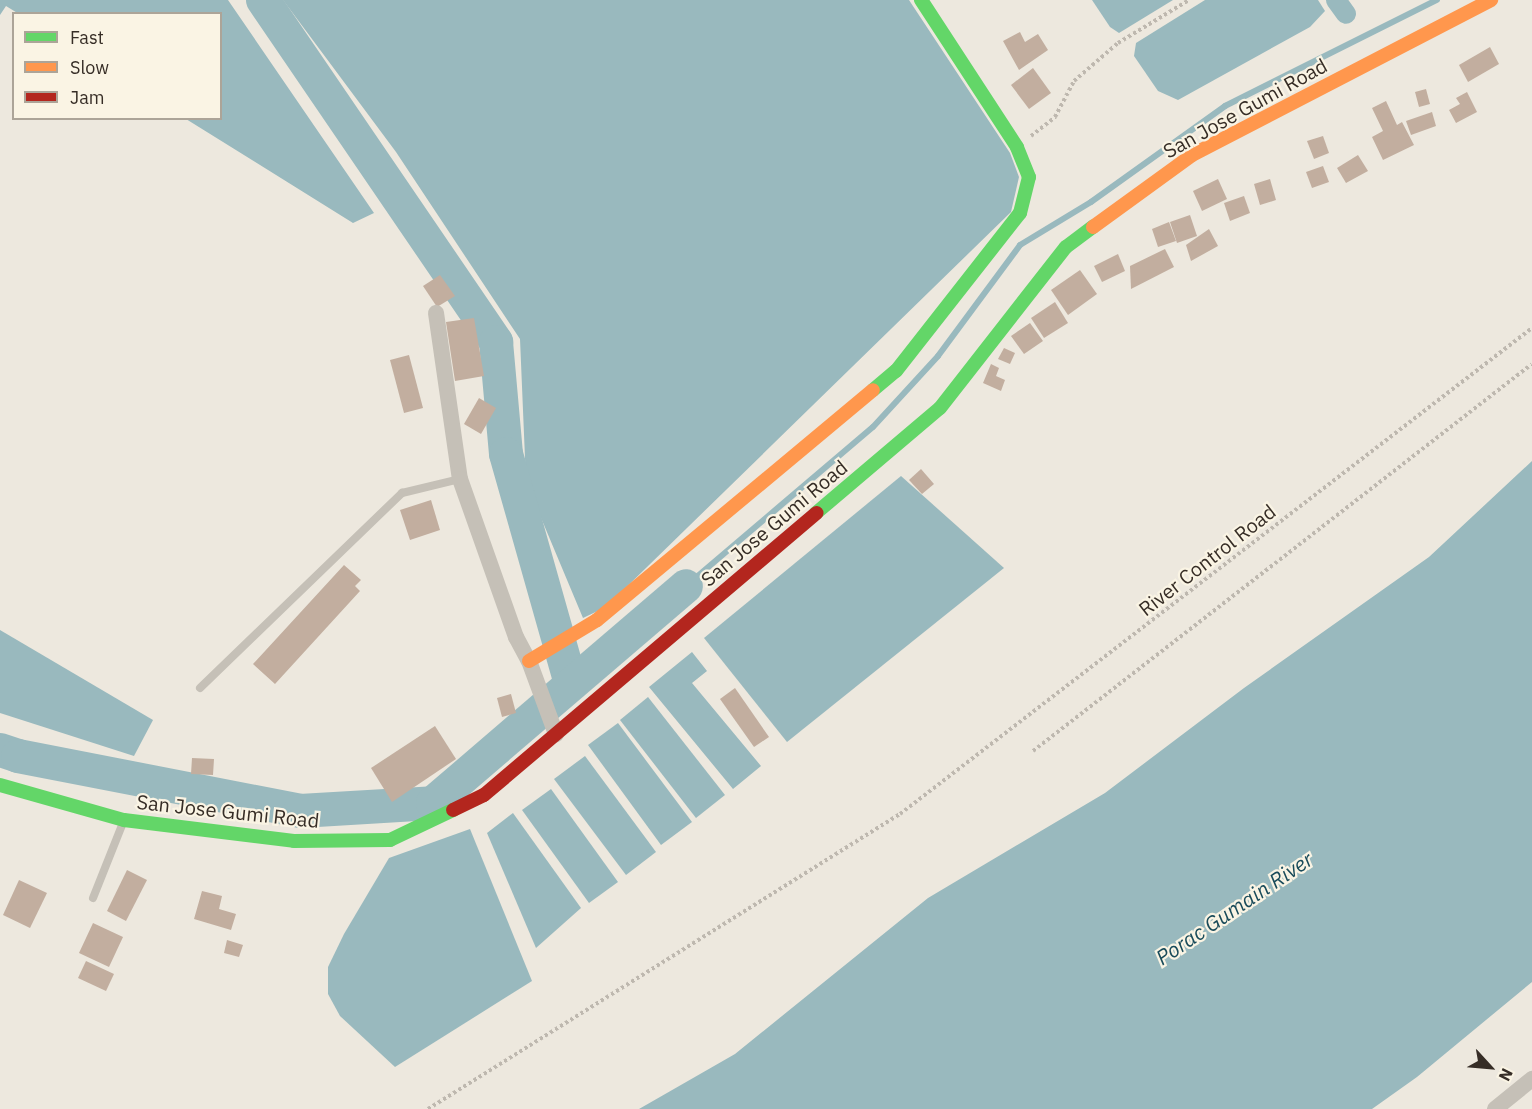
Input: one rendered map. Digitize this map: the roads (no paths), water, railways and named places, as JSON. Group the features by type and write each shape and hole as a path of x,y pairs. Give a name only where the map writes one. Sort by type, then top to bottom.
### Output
{"street":[{"path":"529,661 597,620 896,371 1020,213 1029,177 1017,147 921,0"},
{"name":"San Jose Gumi Road","path":"0,785 124,820 294,842 390,840 484,795 940,408 1066,247 1192,155 1491,0"},
{"path":"436,313 460,479 516,637 529,661 556,735"},
{"path":"1495,1109 1532,1080"}],"lane":[{"path":"200,688 402,493 460,479"},
{"path":"93,898 124,820"}],"water":[{"path":"0,0 228,0 374,213 353,223 188,120 222,120 222,12 16,12 6,6 0,15"},
{"path":"283,0 909,0 1010,153 1019,177 1011,212 606,607 583,618 526,482 520,339 396,152"},
{"path":"1092,0 1173,0 1119,33 1110,27"},
{"path":"1205,0 1318,0 1325,11 1310,27 1178,100 1158,91 1134,56 1136,43"},
{"name":"Porac Gumain River","path":"1532,461 1532,982 1417,1077 1372,1109 639,1109 735,1054 928,898 1105,793 1244,688 1429,557"},
{"path":"901,476 1004,568 787,742 704,638"},
{"path":"0,630 153,720 134,756 0,713"},
{"path":"692,652 707,671 692,683 761,766 733,789 649,687"},
{"path":"648,697 725,795 696,818 620,720"},
{"path":"618,723 692,822 661,845 588,745"},
{"path":"585,756 656,852 626,875 554,779"},
{"path":"551,789 618,882 589,903 522,810"},
{"path":"513,813 581,908 536,948 487,833"},
{"path":"470,829 532,981 395,1067 340,1016 328,994 328,967 344,934 389,858"}],"waterway":[{"path":"263,0 496,342 506,454 571,683"},
{"path":"1336,0 1346,14"},
{"path":"686,586 873,427 938,356 1020,245 1091,202 1225,106 1437,0"},
{"path":"0,750 18,756 300,811 433,803 686,586"}]}
